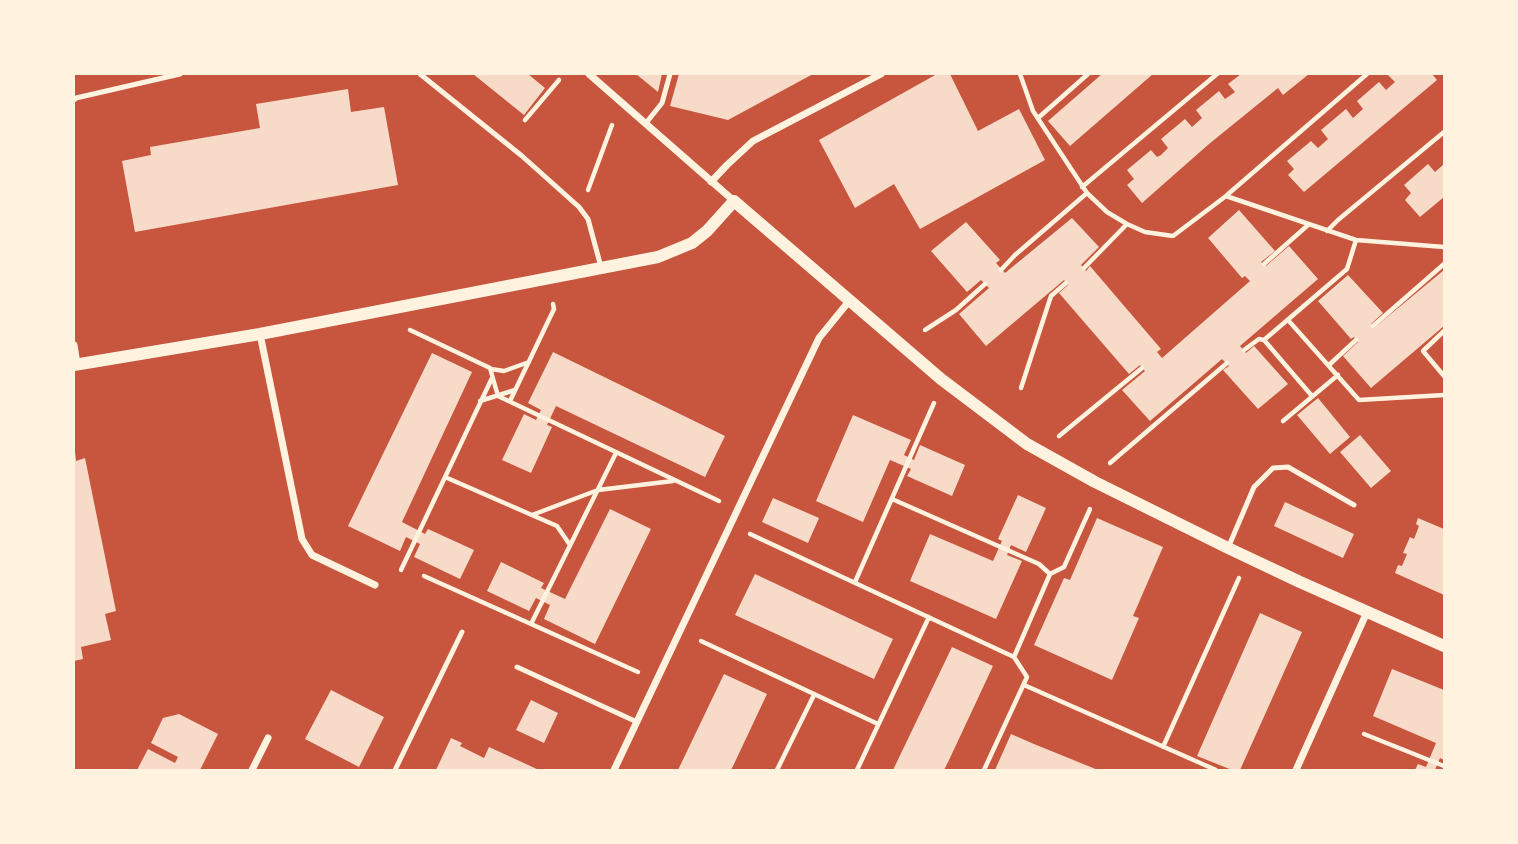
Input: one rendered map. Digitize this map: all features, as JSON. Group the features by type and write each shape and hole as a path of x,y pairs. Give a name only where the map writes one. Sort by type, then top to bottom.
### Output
{"street":[{"path":"589,74 942,379 1027,444 1094,482 1228,548 1444,646"},
{"path":"711,182 753,141 881,74"},
{"path":"74,345 75,364 260,334 658,257 692,243 707,231 734,201"},
{"path":"614,771 819,338 850,300"},
{"path":"260,334 302,539 312,555 375,585"},
{"path":"1296,771 1367,612"},
{"path":"254,770 268,738"}],"lane":[{"path":"74,100 180,74"},
{"path":"420,74 522,156 579,207 588,219 601,268"},
{"path":"646,123 662,103 670,74"},
{"path":"1228,548 1254,487 1273,468 1288,467 1354,505"},
{"path":"395,771 462,632"},
{"path":"517,667 637,722"}],"path":[{"path":"1020,74 1033,111 1087,193 1107,212 1127,224 1146,232 1173,236 1226,196 1367,74"},
{"path":"1038,118 1088,74"},
{"path":"1082,187 1217,74"},
{"path":"525,120 559,80"},
{"path":"579,207 612,125"},
{"path":"1327,231 1444,132"},
{"path":"1001,270 1087,193"},
{"path":"1226,196 1356,240 1444,247"},
{"path":"1084,268 1127,224"},
{"path":"1264,264 1309,225"},
{"path":"1244,350 1259,339 1264,340 1347,269 1356,240"},
{"path":"1373,326 1444,264"},
{"path":"1021,388 1051,296 1066,283"},
{"path":"925,330 956,310 985,284"},
{"path":"510,401 554,309 553,304"},
{"path":"1288,320 1359,400 1444,395"},
{"path":"410,330 504,372 529,362"},
{"path":"1444,331 1423,351 1444,376"},
{"path":"1264,340 1312,396"},
{"path":"1329,365 1356,340"},
{"path":"1108,464 1227,363"},
{"path":"490,368 498,396"},
{"path":"1059,436 1142,368"},
{"path":"1283,421 1338,375"},
{"path":"401,570 492,376"},
{"path":"480,401 516,390"},
{"path":"498,396 719,501"},
{"path":"855,582 935,401"},
{"path":"531,624 616,453"},
{"path":"445,477 557,526 570,545"},
{"path":"532,515 598,490 676,481"},
{"path":"892,499 1039,564 1050,574"},
{"path":"1014,657 1050,574 1064,567 1090,509"},
{"path":"750,534 1014,657 1027,677 984,771"},
{"path":"424,576 638,673"},
{"path":"1163,747 1239,578"},
{"path":"857,771 929,617"},
{"path":"701,641 878,724"},
{"path":"1024,685 1216,771"},
{"path":"777,771 814,695"},
{"path":"1364,734 1444,766"}],"building":[{"path":"473,74 528,74 545,88 524,115"},
{"path":"636,74 662,74 658,92"},
{"path":"679,74 813,74 728,120 670,106"},
{"path":"937,74 950,74 978,131 1019,109 1045,160 920,229 894,184 855,208 819,140"},
{"path":"1102,74 1153,74 1070,146 1048,121"},
{"path":"1241,74 1309,74 1283,95 1278,88 1142,203 1127,185 1134,179 1127,170 1151,150 1157,157 1161,155 1168,148 1161,139 1185,119 1192,127 1202,118 1196,110 1219,91 1225,99 1235,92 1228,84"},
{"path":"1432,74 1437,80 1304,192 1288,175 1294,169 1287,161 1311,141 1318,148 1328,139 1321,130 1346,109 1353,118 1363,109 1357,101 1379,82 1386,90 1395,82 1388,75"},
{"path":"348,89 351,112 384,107 398,185 135,232 122,161 151,155 150,147 260,128 256,104"},
{"path":"1428,164 1435,172 1444,164 1444,197 1420,217 1405,200 1411,193 1404,185"},
{"path":"1239,210 1275,251 1261,262 1266,266 1289,246 1318,279 1240,346 1246,353 1254,346 1288,384 1258,409 1223,370 1229,366 1222,359 1150,421 1122,390 1145,371 1140,365 1129,374 1059,293 1068,285 1064,280 986,346 959,314 989,288 981,280 967,292 931,251 966,222 1000,260 996,263 1005,273 1072,218 1099,247 1081,265 1086,271 1090,266 1161,349 1157,352 1162,358 1250,281 1245,276 1242,278 1208,238"},
{"path":"1444,270 1444,326 1371,388 1343,356 1358,342 1354,337 1351,339 1318,301 1348,275 1383,313 1371,324 1374,328"},
{"path":"553,352 725,436 705,477 556,406 547,425 552,427 531,473 502,460 524,414 536,420 541,410 528,403"},
{"path":"432,353 472,372 402,522 425,534 428,529 474,550 460,579 414,557 420,544 406,537 400,551 348,526"},
{"path":"1318,398 1350,437 1330,454 1297,415"},
{"path":"853,415 911,440 904,455 914,460 920,445 965,465 952,496 907,476 911,469 890,460 863,522 816,501"},
{"path":"1360,435 1391,471 1371,488 1340,452"},
{"path":"74,452 76,461 85,458 116,611 105,614 111,640 81,647 83,659 74,661"},
{"path":"1018,495 1046,508 1026,552 1011,545 1007,555 1022,561 996,619 910,581 930,534 993,561 1002,541 998,539"},
{"path":"773,498 819,518 808,543 762,522"},
{"path":"1285,502 1354,534 1343,558 1274,526"},
{"path":"610,509 651,529 595,644 544,619 550,605 536,598 529,611 487,591 501,562 544,583 541,588 565,599"},
{"path":"1097,518 1163,547 1133,616 1139,618 1112,680 1034,645 1064,578 1070,580"},
{"path":"1418,518 1444,529 1444,595 1395,573 1398,565 1402,566 1407,554 1403,553 1410,537 1414,539 1419,526 1416,524"},
{"path":"755,574 893,639 874,679 735,615"},
{"path":"1260,613 1302,632 1240,770 1232,770 1197,756"},
{"path":"952,647 993,666 950,758 944,770 893,770"},
{"path":"1392,669 1444,690 1444,760 1440,758 1435,770 1415,770 1418,764 1426,767 1436,743 1373,716"},
{"path":"724,674 767,694 734,764 731,770 678,770"},
{"path":"331,690 384,717 359,767 305,739"},
{"path":"531,700 558,713 544,743 516,730"},
{"path":"179,714 218,734 200,770 137,770 148,749 175,763 178,757 151,743 163,718"},
{"path":"1011,734 1034,744 1098,770 995,770"},
{"path":"451,738 462,743 460,746 484,758 489,747 539,770 436,770"}]}
